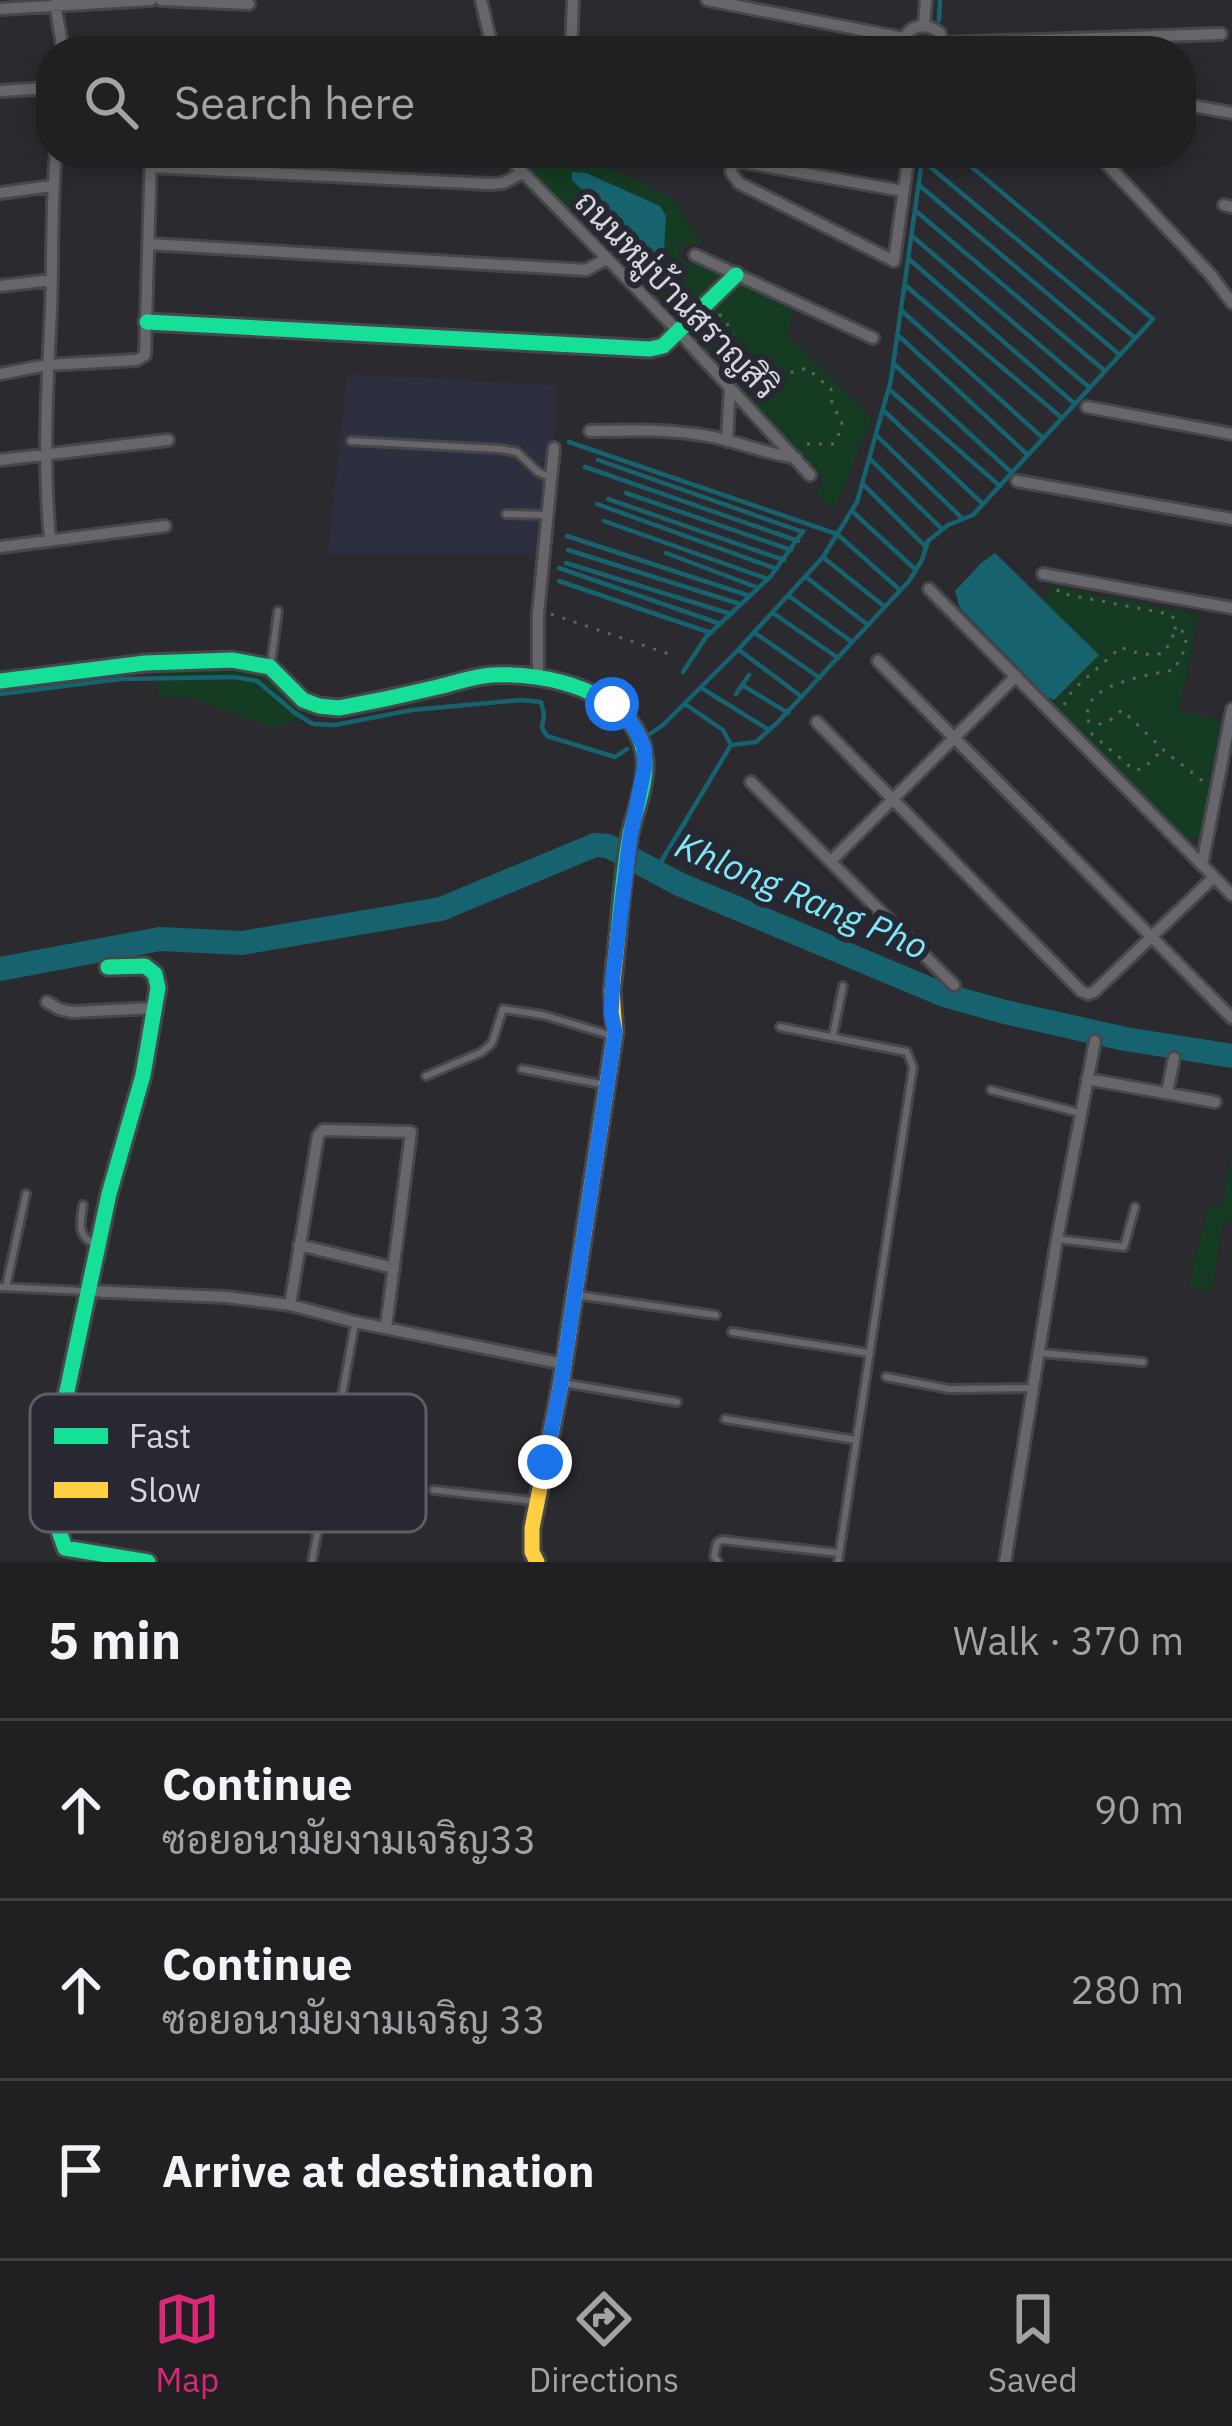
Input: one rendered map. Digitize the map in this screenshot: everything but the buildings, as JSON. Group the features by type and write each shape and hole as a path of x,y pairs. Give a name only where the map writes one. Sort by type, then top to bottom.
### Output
{"street":[{"path":"0,9 151,0"},
{"path":"161,0 249,4"},
{"path":"481,0 489,36"},
{"path":"572,36 573,0"},
{"path":"707,0 863,36"},
{"path":"924,26 926,0"},
{"path":"55,3 60,36"},
{"path":"908,36 913,28 924,26 941,36"},
{"path":"1179,36 1221,34"},
{"path":"0,91 36,89"},
{"path":"1196,106 1232,113"},
{"path":"50,539 47,365 54,168"},
{"path":"0,374 47,365 142,359 147,350 151,168"},
{"path":"264,168 490,184 523,173"},
{"name":"ถนนหมู่บ้านสราญสิริ","path":"518,168 810,475"},
{"path":"732,168 739,183 891,261 896,257 907,168"},
{"path":"780,168 903,191"},
{"path":"1111,168 1232,303"},
{"path":"0,193 52,187"},
{"path":"149,244 586,270 606,259"},
{"path":"695,255 873,338"},
{"path":"147,322 650,349 663,346 736,275"},
{"path":"0,286 52,280"},
{"path":"727,441 730,387"},
{"path":"1087,406 1232,434"},
{"path":"590,430 651,430 792,454"},
{"path":"0,460 168,440"},
{"path":"538,678 539,610 554,448"},
{"path":"1016,481 1232,519"},
{"path":"0,547 165,526"},
{"path":"1043,574 1232,608"},
{"path":"929,589 1232,896"},
{"path":"0,681 146,663 232,660 270,667 303,700 339,708 488,675 538,678 585,690 612,704 634,727 644,747 645,765 624,878 613,976 614,1036 561,1383 532,1528 531,1559"},
{"path":"878,661 1232,1018"},
{"path":"831,861 1016,676"},
{"path":"1202,866 1232,709"},
{"path":"817,722 1088,994 1214,877"},
{"path":"751,782 954,985"},
{"path":"66,1394 97,1244 143,1075 158,979 146,966 107,967"},
{"path":"46,1002 72,1012 154,1008"},
{"path":"1006,1562 1094,1041"},
{"path":"1167,1093 1174,1058"},
{"path":"1088,1078 1216,1102"},
{"path":"290,1305 318,1136 323,1130 411,1132 386,1328"},
{"path":"299,1245 394,1268"},
{"path":"87,1291 290,1305 563,1364"},
{"path":"57,1532 65,1548 143,1562"}],"lane":[{"path":"351,441 517,452 551,478"},
{"path":"506,514 548,515"},
{"path":"270,667 278,611"},
{"path":"832,1036 843,986"},
{"path":"426,1076 482,1052 492,1043 502,1009 543,1015 614,1036"},
{"path":"718,1562 714,1556 722,1540 838,1557 913,1066 907,1052 780,1027"},
{"path":"523,1069 606,1084"},
{"path":"991,1090 1080,1113"},
{"path":"26,1194 3,1287 87,1291"},
{"path":"83,1205 81,1232 97,1244"},
{"path":"1058,1239 1124,1247 1135,1207"},
{"path":"573,1294 716,1316"},
{"path":"342,1394 355,1322"},
{"path":"732,1332 869,1353"},
{"path":"1040,1353 1143,1362"},
{"path":"886,1377 949,1389 1034,1388"},
{"path":"561,1383 677,1402"},
{"path":"725,1419 856,1440"},
{"path":"434,1490 537,1501"},
{"path":"312,1562 317,1532"}],"path":[{"path":"708,302 733,328 733,364 752,381 807,368 831,389 833,409 842,416 835,443 804,443 792,454"},
{"path":"1060,576 1058,592 1169,614 1175,620 1165,652 1152,655 1121,647 1072,692 1064,702 1065,710"},
{"path":"539,610 668,654"},
{"path":"1175,632 1187,636 1174,670 1123,682 1097,695 1089,704 1086,720 1096,725 1108,723 1122,710 1216,792"},
{"path":"1093,735 1134,770 1143,769 1163,749"}],"shaded area":[{"path":"347,374 555,385 555,432 538,554 328,554"}],"green space":[{"path":"528,168 610,168 675,200 701,245 683,243 678,254 685,263 711,270 794,309 787,335 872,419 834,510 816,492 823,482 819,475 695,344 680,321"},
{"path":"1054,586 1198,615 1179,711 1220,720 1204,831 1195,839 1181,837 1052,704 1098,655 1043,601"},
{"path":"234,666 267,673 283,693 311,713 274,728 188,697 158,697 158,669"},
{"path":"1232,1151 1232,1219 1222,1226 1212,1292 1188,1286 1208,1209 1222,1205"}],"water":[{"path":"572,172 586,173 660,206 666,216 664,252 653,259 630,253 613,225 606,231 597,205 572,180"},
{"path":"995,553 1099,655 1054,700 960,608 955,591"}],"waterway":[{"path":"939,20 940,0"},
{"path":"647,736 736,652 823,557 857,502 891,380 921,168"},
{"path":"931,168 1135,338"},
{"path":"655,872 731,745 756,742 778,722 909,581 928,541 948,525 973,515 1153,319 973,168"},
{"path":"920,186 1120,355"},
{"path":"917,212 1105,371"},
{"path":"912,236 1090,388"},
{"path":"909,259 1075,404"},
{"path":"906,286 1062,418"},
{"path":"902,311 1043,438"},
{"path":"900,337 1028,455"},
{"path":"894,364 1012,473"},
{"path":"891,391 1000,486"},
{"path":"883,410 983,504"},
{"path":"876,435 963,519"},
{"path":"569,442 837,534 900,590"},
{"path":"870,459 942,529"},
{"path":"598,460 803,532"},
{"path":"585,467 798,541"},
{"path":"863,484 926,547"},
{"path":"626,493 791,550"},
{"path":"608,499 784,560"},
{"path":"597,504 777,569"},
{"path":"854,513 916,570"},
{"path":"604,521 768,579"},
{"path":"683,672 706,637 771,576 803,531"},
{"path":"567,536 750,596"},
{"path":"568,550 740,604"},
{"path":"666,553 756,587"},
{"path":"824,558 885,607"},
{"path":"566,563 731,614"},
{"path":"559,568 718,623"},
{"path":"806,577 868,625"},
{"path":"559,581 711,633"},
{"path":"789,596 852,642"},
{"path":"773,613 838,658"},
{"path":"755,633 820,678"},
{"path":"739,650 802,697"},
{"path":"736,694 749,675"},
{"path":"0,694 121,679 234,677 257,681 313,724 335,725 412,710 521,700 541,702 547,736 615,757 627,749"},
{"path":"742,685 788,713"},
{"path":"703,689 769,730"},
{"path":"685,704 723,730 731,745"},
{"name":"Khlong Rang Pho","path":"0,969 160,939 242,943 441,909 595,845 608,846 679,884 944,995 1125,1039 1232,1056"}],"traffic: fast":[{"path":"147,322 650,349 663,346 736,275"},
{"path":"0,681 145,663 232,660 270,667 303,700 339,708 492,675 537,677 584,690 623,714 644,753 618,934"},
{"path":"66,1394 109,1194 143,1075 158,988 155,974 145,966 108,967"},
{"path":"59,1532 65,1548 148,1562"}],"traffic: slow":[{"path":"537,1562 532,1528 561,1383 615,1032 612,991 618,934"}],"route":[{"path":"545,1462 615,1032 613,976 630,838 645,765 644,747 634,727 612,704"}]}
